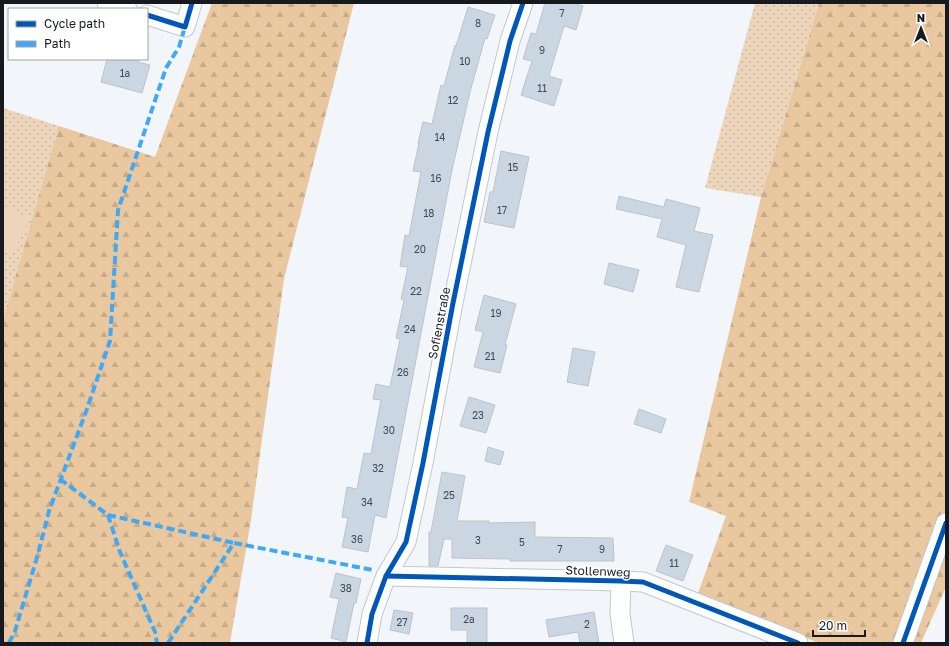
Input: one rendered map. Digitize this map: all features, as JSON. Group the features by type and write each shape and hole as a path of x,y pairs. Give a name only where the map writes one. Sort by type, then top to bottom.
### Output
{"street":[{"path":"108,3 124,8"},
{"path":"148,15 185,27 192,3"},
{"name":"Sofienstraße","path":"367,643 372,614 386,576 406,542 488,132 510,41 523,3"},
{"path":"903,643 946,523"},
{"name":"Stollenweg","path":"386,576 644,582 798,643"},
{"path":"621,581 620,614 624,643"}],"shaded area":[{"path":"755,3 819,3 761,197 705,188"},
{"path":"3,108 59,126 3,319"},
{"path":"3,205 30,219 11,256 3,251"}],"green space":[{"path":"212,3 354,3 284,279 251,520 230,643 3,643 3,319 59,126 155,157"},
{"path":"819,3 946,3 946,587 921,643 819,643 697,596 726,516 689,502 761,197"}],"building":[{"path":"545,3 573,3 583,6 576,30 564,26 549,76 562,80 554,106 521,95 532,61 523,59 531,33 536,34"},
{"path":"468,7 495,15 487,39 485,38 470,92 452,170 386,518 375,515 368,552 342,547 348,518 342,517 347,487 357,489 364,453 371,454 381,400 373,399 376,384 390,387 400,339 396,338 404,300 401,299 408,267 400,266 405,235 409,236 421,172 413,171 418,143 423,122 432,124 441,85 444,86 455,45 456,46"},
{"path":"107,60 139,60 138,62 150,65 142,93 101,82"},
{"path":"501,151 529,157 514,228 484,222 490,192 493,192"},
{"path":"619,196 664,207 666,199 700,208 694,231 713,235 699,292 676,287 686,245 657,237 662,219 616,209"},
{"path":"609,263 639,270 633,292 604,284"},
{"path":"484,295 516,304 505,345 507,345 500,373 474,367 483,332 475,330"},
{"path":"573,348 595,352 588,386 567,382"},
{"path":"469,397 495,405 486,433 460,426"},
{"path":"639,409 666,419 661,433 634,424"},
{"path":"488,447 504,452 500,465 485,461"},
{"path":"442,472 465,476 457,521 489,521 489,523 535,522 535,537 613,538 614,561 510,561 510,559 452,558 452,539 444,539 438,566 429,566 429,532 431,532"},
{"path":"666,545 693,555 683,581 656,571"},
{"path":"336,573 361,579 356,603 354,603 346,642 331,638 339,599 330,597"},
{"path":"451,608 487,608 487,643 467,643 467,630 451,630"},
{"path":"394,610 413,613 409,634 390,630"},
{"path":"594,612 599,643 580,643 578,632 549,637 546,620"}],"marked path":[{"path":"9,643 15,631 49,511 87,409 110,341 118,210 166,68 179,47 185,27"},
{"path":"60,479 108,515 120,552 155,632 157,643"},
{"path":"108,515 234,543"},
{"path":"168,643 234,543 373,570"}],"cycle path":[{"path":"148,15 185,27 192,3"},
{"path":"367,643 372,614 386,576 406,542 488,132 510,41 523,3"},
{"path":"903,643 946,523"},
{"path":"386,576 643,582 798,643"}]}
